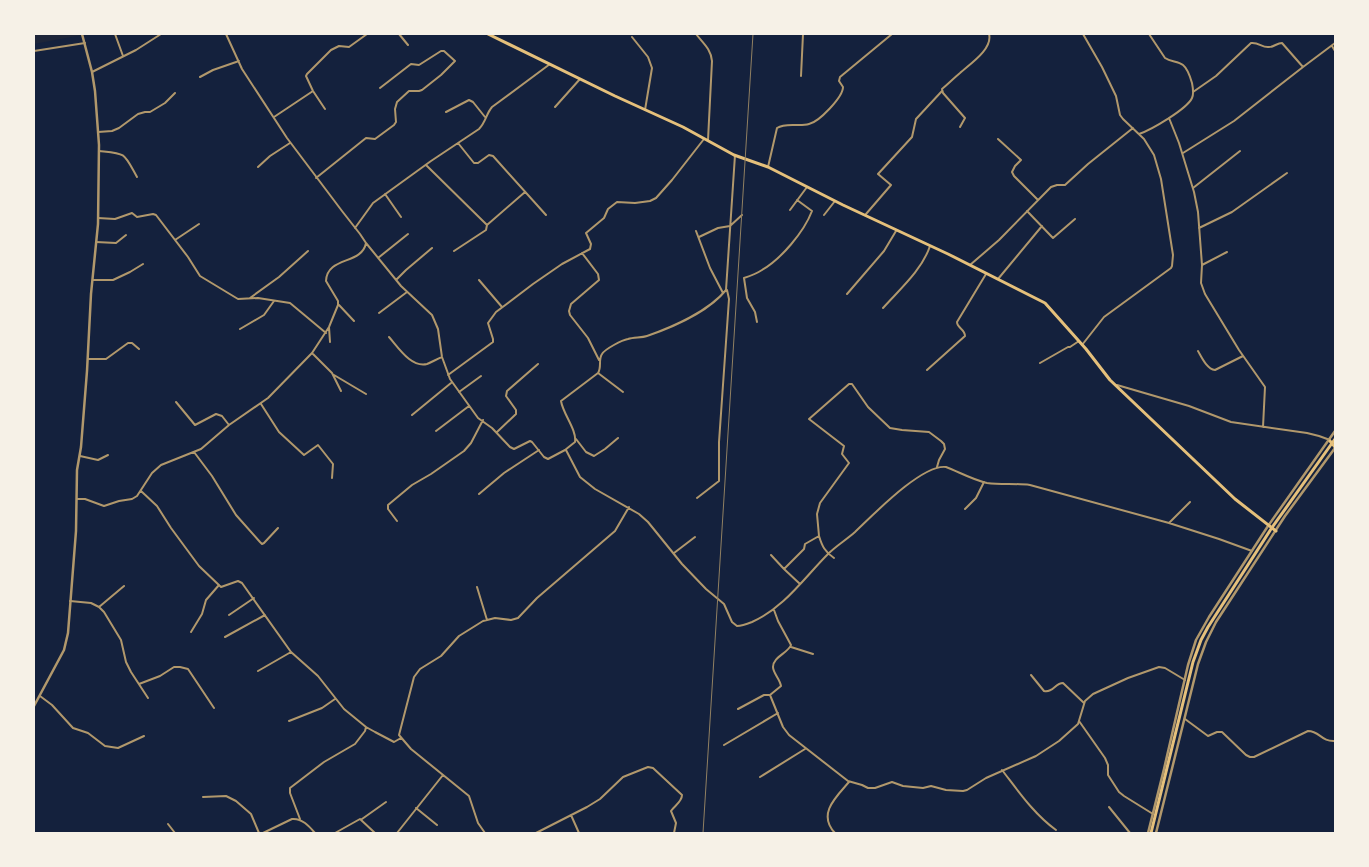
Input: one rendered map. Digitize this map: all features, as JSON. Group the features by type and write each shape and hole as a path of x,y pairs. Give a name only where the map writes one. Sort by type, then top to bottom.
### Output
{"main road":[{"path":"488,34 706,139 735,155 768,168 987,273 1044,303 1079,341 1115,385 1235,499 1276,531"},
{"path":"1149,833 1200,640 1271,529 1335,439"},
{"path":"1330,440 1335,447"}],"street":[{"path":"34,706 64,650 68,633 77,500 76,487 88,359 98,218 99,151 92,72 82,34"},
{"path":"115,34 123,56"},
{"path":"92,72 162,34"},
{"path":"226,34 242,69 316,178 396,280 435,320 442,357 448,375 478,418 497,432 512,448 530,441 548,459 566,450 576,439"},
{"path":"325,108 313,91 306,76 307,74 331,50 339,46 349,46 367,34"},
{"path":"399,34 408,45"},
{"path":"448,375 492,343 494,339 488,323 496,312 562,264 592,247 586,233 604,218 608,209 617,202 635,203 656,198 706,139 712,61 709,49 696,34"},
{"path":"801,76 803,34"},
{"path":"768,168 777,128 809,124 825,113 842,92 843,87 839,82 840,77 891,34"},
{"path":"865,215 891,185 878,174 912,137 916,118 942,89 986,48 990,41 989,34"},
{"path":"1082,345 1104,317 1140,292 1172,266 1173,255 1161,179 1154,156 1139,134 1120,115 1116,96 1083,34"},
{"path":"1139,134 1169,118 1191,100 1193,92 1186,68 1180,63 1167,60 1149,34"},
{"path":"632,37 648,58 652,68 645,110"},
{"path":"1193,92 1216,76 1254,42 1269,48 1280,42 1282,43 1303,67"},
{"path":"34,51 84,43"},
{"path":"1182,153 1234,120 1335,43"},
{"path":"1332,46 1335,51"},
{"path":"316,178 366,138 375,139 394,125 396,122 396,105 406,92 422,90 441,75 455,60 444,51 441,51 419,65 411,64 380,88"},
{"path":"200,77 212,70 239,61"},
{"path":"355,228 374,203 482,126 485,117 492,107 550,64"},
{"path":"555,107 580,79"},
{"path":"274,117 313,91"},
{"path":"942,91 965,118 960,127"},
{"path":"98,132 112,131 119,128 138,114 150,112 165,103 175,93"},
{"path":"446,112 469,100 473,102 485,117"},
{"path":"1169,118 1193,188 1198,212 1202,288 1243,356 1265,388 1263,427"},
{"path":"970,265 999,240 1027,210 1055,185 1067,184 1088,164 1133,128"},
{"path":"998,139 1021,160 1012,172 1038,200"},
{"path":"258,167 270,156 291,143"},
{"path":"458,143 474,163 478,163 489,155 493,156 546,215"},
{"path":"1193,188 1240,150"},
{"path":"99,151 124,155 137,177"},
{"path":"696,498 720,481 719,442 729,299 726,290 735,155"},
{"path":"426,165 487,226"},
{"path":"1199,228 1232,212 1288,174"},
{"path":"790,210 807,187"},
{"path":"454,251 486,230 487,226 525,192"},
{"path":"385,194 402,217"},
{"path":"757,322 755,312 747,298 744,278 756,274 773,262 799,235 812,211 797,200"},
{"path":"824,215 836,201"},
{"path":"1027,210 1053,238 1075,219"},
{"path":"98,218 113,220 132,213 137,217 153,214 160,219 200,276 238,299 275,300 290,304 326,333"},
{"path":"698,237 718,228 730,226 742,215"},
{"path":"175,240 199,224"},
{"path":"998,279 1042,226"},
{"path":"847,294 884,251 897,230"},
{"path":"696,231 710,268 723,293"},
{"path":"378,258 408,234"},
{"path":"96,242 116,243 126,235"},
{"path":"354,321 338,305 326,281 331,269 340,262 362,254 366,243"},
{"path":"883,308 924,262 930,246"},
{"path":"396,280 432,248"},
{"path":"250,298 279,277 308,251"},
{"path":"1202,265 1227,252"},
{"path":"582,253 598,274 599,280 572,304 568,311 591,344 600,362"},
{"path":"93,280 113,280 143,264"},
{"path":"926,370 965,336 957,322 987,273"},
{"path":"479,280 502,307"},
{"path":"618,438 594,456 586,452 576,439 561,401 598,372 603,352 623,340 648,336 688,319 712,303 726,290"},
{"path":"379,313 407,291"},
{"path":"240,329 264,314 275,300"},
{"path":"77,500 85,500 106,506 119,501 132,500 141,491 152,473 161,465 201,448 229,425 261,404 312,353 326,333 338,305"},
{"path":"329,327 330,342"},
{"path":"389,337 412,361 424,364 442,357"},
{"path":"1040,363 1079,341"},
{"path":"88,359 106,359 128,343 132,343 139,349"},
{"path":"1198,351 1212,370 1216,370 1243,356"},
{"path":"312,353 332,373 366,394"},
{"path":"497,432 516,414 516,410 506,396 507,391 538,364"},
{"path":"598,372 623,392"},
{"path":"332,373 341,391"},
{"path":"459,392 481,376"},
{"path":"412,415 452,383"},
{"path":"834,558 823,548 819,536 817,514 820,503 849,463 842,454 844,446 809,419 849,384 852,384 868,407 890,428 929,432 941,441 945,449 937,467"},
{"path":"1115,385 1189,406 1231,422 1308,433 1330,440"},
{"path":"176,402 195,426 216,414 222,416 229,425"},
{"path":"261,404 285,438 304,455 318,445 333,464 332,478"},
{"path":"436,431 470,406"},
{"path":"397,522 388,509 388,505 412,484 431,474 464,451 471,443 482,420"},
{"path":"1149,833 1191,652 1196,640 1268,526 1335,432"},
{"path":"1156,833 1200,658 1206,642 1216,622 1263,550 1335,447"},
{"path":"480,494 504,473 539,450"},
{"path":"566,450 580,477 595,489 630,507 648,522 706,589 724,604 735,625 741,626 759,619 774,610 828,554 897,493 937,467 946,467 984,482 1030,485 1169,523 1219,538 1252,551"},
{"path":"194,452 236,514 262,544 278,528"},
{"path":"80,456 98,460 108,455"},
{"path":"965,509 976,498 984,482"},
{"path":"141,491 157,506 200,566 219,585 224,586 238,581 244,585 291,652 318,676 348,713 366,727 394,742 401,738"},
{"path":"1169,523 1190,502"},
{"path":"485,833 478,823 469,796 411,749 401,738 399,733 414,677 420,669 441,656 458,636 487,620 499,618 511,620 518,618 537,598 615,532 630,507"},
{"path":"784,569 804,549 805,544 819,536"},
{"path":"674,554 695,537"},
{"path":"1256,545 1263,550"},
{"path":"771,555 800,584"},
{"path":"191,632 202,614 206,600 219,585"},
{"path":"99,607 124,586"},
{"path":"477,587 487,620"},
{"path":"229,615 254,598"},
{"path":"70,601 92,603 104,612 122,640 126,662 148,698"},
{"path":"774,610 791,647"},
{"path":"225,638 265,615"},
{"path":"791,647 813,654"},
{"path":"738,709 764,695 770,695 781,686 774,669 774,663 791,647"},
{"path":"258,671 291,652"},
{"path":"139,684 160,676 174,667 188,669 214,708"},
{"path":"770,695 783,727 789,735 849,782 872,788 892,782 903,786 923,788 931,786 946,790 963,791 1002,770 1036,756 1059,741 1078,724 1084,703 1093,694 1154,668 1165,668 1186,680"},
{"path":"1031,675 1044,691 1051,691 1060,683 1063,683 1084,703"},
{"path":"40,696 52,705 73,728 88,733 105,746 118,748 144,736"},
{"path":"289,721 322,708 335,698"},
{"path":"724,745 778,713"},
{"path":"1185,719 1208,736 1220,732 1225,734 1250,757 1254,757 1308,731 1314,731 1326,741 1335,741"},
{"path":"1079,722 1104,758 1108,765 1108,775 1120,792 1153,814"},
{"path":"315,833 300,819 290,793 290,788 324,762 355,744 366,731 366,727"},
{"path":"760,777 805,748"},
{"path":"536,833 600,799 623,777 650,767 682,795 680,801 671,811 676,823 674,833"},
{"path":"1002,770 1034,811 1056,830"},
{"path":"396,833 443,775"},
{"path":"835,833 828,824 828,814 833,802 849,782"},
{"path":"202,797 226,796 236,801 251,814 259,833"},
{"path":"335,833 358,820 362,820 386,802"},
{"path":"1109,807 1130,833"},
{"path":"416,808 437,825"},
{"path":"571,815 579,833"},
{"path":"263,833 292,819 300,819"},
{"path":"362,820 375,833"},
{"path":"168,824 175,833"},
{"path":"546,828 548,833"}],"shaded area":[{"path":"34,34 81,34 82,35 34,44"}],"railway":[{"path":"703,833 753,34"}]}
